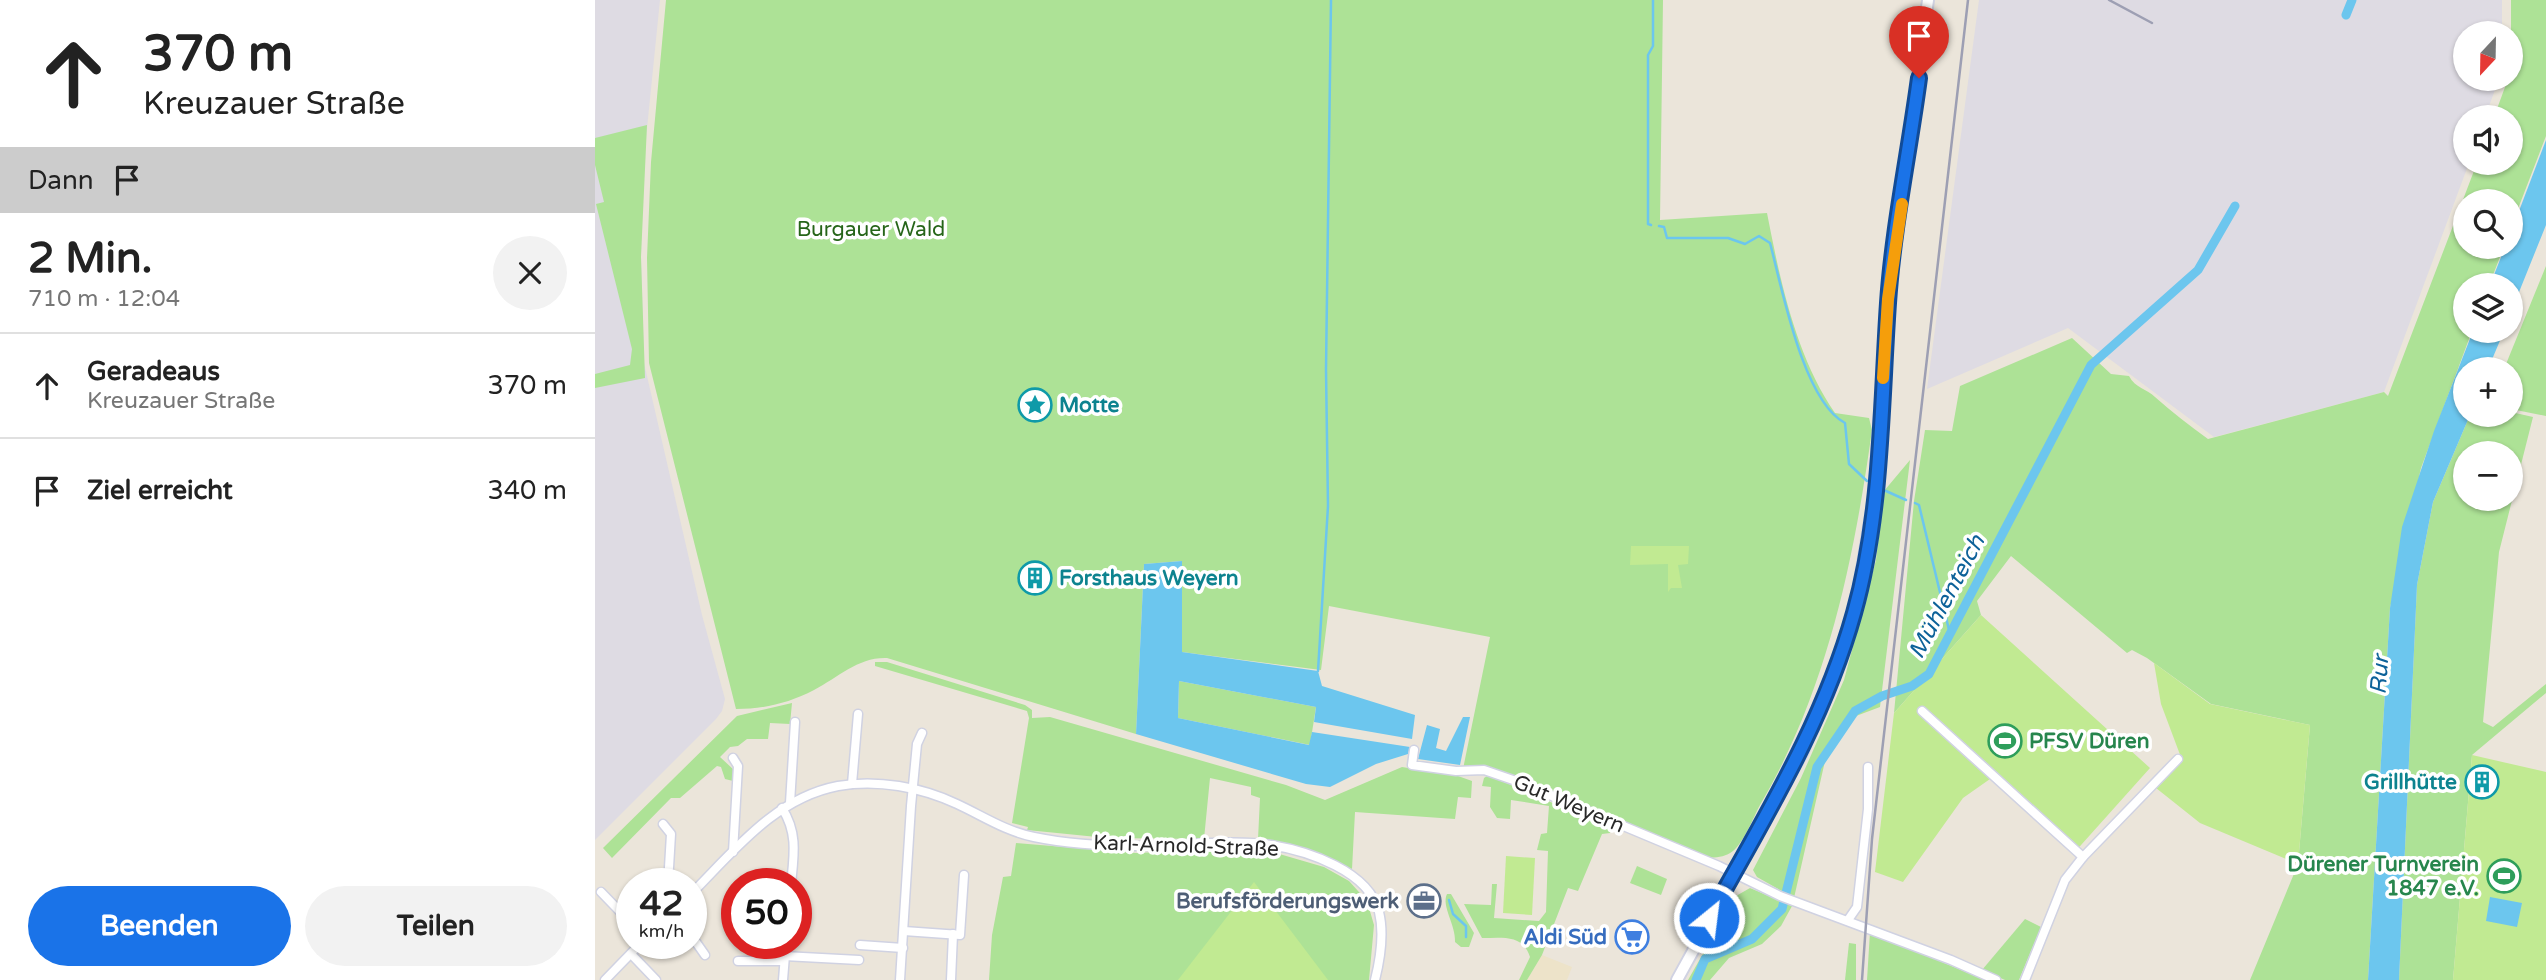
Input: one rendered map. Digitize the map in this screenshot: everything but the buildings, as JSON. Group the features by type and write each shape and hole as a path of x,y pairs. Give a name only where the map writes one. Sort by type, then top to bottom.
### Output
{"main road":[{"path":"1677,980 1803,751 1833,676 1854,612 1874,497 1888,299 1928,0"}],"street":[{"path":"1922,710 2083,857"},
{"path":"852,784 857,714"},
{"path":"792,868 795,841 786,806 796,722"},
{"path":"900,980 917,744 922,733"},
{"name":"Gut Weyern","path":"1414,750 1412,765 1456,771 1484,770 1734,873"},
{"path":"733,758 738,766 733,852"},
{"path":"2025,980 2065,880 2083,857 2178,759"},
{"path":"1848,920 1857,907 1868,809 1868,767"},
{"name":"Karl-Arnold-Straße","path":"786,806 815,792 852,784 913,789 955,803 1004,829 1026,835 1112,845 1258,844 1299,852 1327,862 1372,896 1379,911 1380,948 1375,980"},
{"path":"707,878 786,806"},
{"path":"663,824 671,834 669,868"},
{"path":"1734,873 1780,896 1848,920 1996,980"},
{"path":"904,931 960,935 964,875"},
{"path":"601,892 616,907"},
{"path":"951,980 953,934"},
{"path":"860,946 903,948"},
{"path":"605,980 626,959"},
{"path":"636,959 656,980"},
{"path":"783,980 784,959 859,960"}],"shaded area":[{"path":"595,0 660,0 643,168 641,257 644,363 702,615 725,699 722,711 716,719 595,840"},
{"path":"1979,0 2502,0 2502,21 2453,21 2453,91 2495,91 2489,105 2453,105 2453,175 2465,175 2459,189 2453,189 2453,206 2384,392 2214,437 2068,328 1927,389"},
{"path":"1542,955 1572,967 1567,980 1527,980"}],"green space":[{"name":"Burgauer Wald","path":"666,0 1663,0 1660,220 1767,213 1791,317 1821,391 1835,413 1869,418 1872,430 1846,576 1820,671 1783,761 1737,847 1722,856 1702,857 1522,780 1463,769 1490,637 1329,606 1321,670 1182,652 1182,561 1144,564 1136,734 887,658 858,664 814,690 786,702 736,709 649,363 647,258 651,162"},
{"path":"2511,0 2546,0 2546,136 2523,196 2523,189 2467,189 2472,175 2523,175 2523,105 2498,105 2504,91 2523,91 2523,21 2511,21"},
{"path":"647,125 641,257 645,378 595,388 595,374 630,365 632,349 596,204 604,202 595,165 595,138"},
{"path":"2453,226 2453,259 2499,259 2494,273 2453,273 2453,343 2468,343 2462,357 2453,357 2453,382 2421,468 2390,608 2368,980 2250,980 2298,864 2310,725 2211,704 2147,658 2132,650 2127,653 2011,556 1977,601 1981,615 1894,713 1914,501 1925,430 1952,431 1960,386 2072,338 2111,374 2129,376 2134,383 2208,439 2384,392 2388,396"},
{"path":"2546,266 2546,416 2523,411 2523,357 2509,357 2515,343 2523,343 2523,322"},
{"path":"2523,415 2533,417 2523,457 2523,441 2459,441 2465,427 2523,427"},
{"path":"2453,455 2453,511 2509,511 2499,552 2483,722 2493,727 2546,684 2546,693 2472,755 2453,980 2399,980 2417,585 2433,502"},
{"path":"1910,460 1880,707 1856,716 1825,761 1794,898 1757,877 1753,870 1801,778 1844,680 1876,560 1884,491"},
{"path":"1631,546 1689,546 1688,564 1678,565 1682,588 1671,588 1668,592 1668,564 1630,565"},
{"name":"PFSV Düren","path":"1981,615 2150,768 2073,854 1990,779 1963,798 1903,882 1875,872 1894,713"},
{"path":"875,662 887,662 1025,705 1032,710 1032,718 1050,717 1286,785 1325,800 1402,767 1458,776 1472,781 1471,798 1458,797 1455,819 1355,812 1352,869 1301,847 1258,839 1260,798 1251,795 1251,787 1210,778 1204,839 1107,838 1027,830 1028,827 1012,823 1029,718 1027,711 875,666"},
{"path":"2154,663 2210,704 2310,725 2298,864 2200,823 2156,788 2182,760 2161,704"},
{"path":"1179,681 1316,707 1310,745 1178,718"},
{"path":"792,703 790,724 770,723 768,739 747,739 738,746 730,747 720,757 734,770 733,781 725,779 721,767 717,766 680,798 671,798 612,858 603,848 737,716"},
{"name":"Dürener Turnverein 1847 e.V.","path":"2472,755 2546,772 2546,980 2453,980"},
{"path":"1487,776 1520,788 1611,830 1610,833 1602,834 1578,891 1568,888 1542,955 1527,980 1519,980 1530,957 1527,950 1522,944 1511,939 1482,938 1464,904 1491,905 1492,884 1497,884 1494,918 1539,921 1546,912 1548,851 1537,850 1541,834 1547,833 1549,806 1511,800 1510,819 1497,818 1490,807 1491,787 1482,786"},
{"path":"1016,843 1136,853 1259,848 1324,867 1349,881 1367,901 1374,925 1369,980 989,980 992,935 1003,877 1011,876"},
{"path":"1506,856 1535,858 1532,915 1503,913"},
{"path":"1637,866 1667,879 1661,895 1630,883"},
{"path":"1254,882 1328,980 1178,980"},
{"path":"1750,888 1792,906 1781,926 1762,944 1729,958 1710,980 1688,980 1736,896"},
{"path":"1447,894 1451,894 1474,933 1469,947 1461,947 1455,942 1446,904"},
{"path":"2025,919 2041,927 2019,980 2005,980 1982,970"},
{"path":"1870,932 1985,980 1867,980"},
{"path":"1849,943 1856,944 1856,980 1845,980"}],"water":[{"path":"2546,140 2546,225 2523,282 2523,273 2495,273 2500,259 2523,259 2523,200"},
{"path":"2468,343 2499,343 2493,357 2463,357"},
{"path":"2453,382 2453,427 2465,427 2459,441 2453,441 2453,455 2433,502 2417,585 2399,980 2368,980 2390,608 2402,527"},
{"path":"1182,561 1182,652 1318,671 1322,686 1415,715 1412,739 1314,722 1316,707 1179,681 1178,718 1309,745 1312,732 1410,747 1408,754 1376,764 1330,787 1306,784 1136,734 1144,564"},
{"path":"1463,717 1470,717 1460,765 1418,759 1427,725 1440,729 1436,748 1446,751"},
{"path":"2490,897 2522,903 2517,927 2486,921"}],"waterway":[{"path":"1318,671 1328,506 1326,370 1331,0"},
{"path":"1651,225 1648,224 1648,55 1653,46 1653,0"},
{"name":"Mühlenteich","path":"2346,15 2352,0"},
{"name":"Mühlenteich","path":"1696,980 1705,959 1752,939 1782,909 1817,767 1855,711 1882,696 1912,686 1929,674 2091,365 2198,270 2235,206"},
{"path":"1659,226 1664,227 1667,238 1728,238 1745,244 1759,236 1770,243 1796,342 1806,368 1830,411 1845,423 1849,464 1867,481"},
{"path":"1886,491 1906,500"},
{"path":"1915,503 1919,505 1950,634"},
{"path":"1449,900 1453,914 1466,926 1466,937"}],"railway":[{"path":"1862,980 1872,839 1968,0"},
{"path":"2109,0 2152,23"}],"slow traffic":[{"path":"1883,378 1888,299 1902,204"}],"place":[{"name":"Motte","path":"1035,405"},
{"name":"Forsthaus Weyern","path":"1035,578"},
{"name":"PFSV Düren","path":"2005,741"},
{"name":"Grillhütte","path":"2482,782"},
{"name":"Dürener Turnverein 1847 e.V.","path":"2504,876"},
{"name":"Berufsförderungswerk","path":"1424,901"},
{"name":"Aldi Süd","path":"1632,937"}],"route":[{"path":"1709,918 1803,751 1833,676 1854,612 1875,495 1888,299 1919,78"}],"water label":[{"name":"Rur","path":"2380,675"}]}
